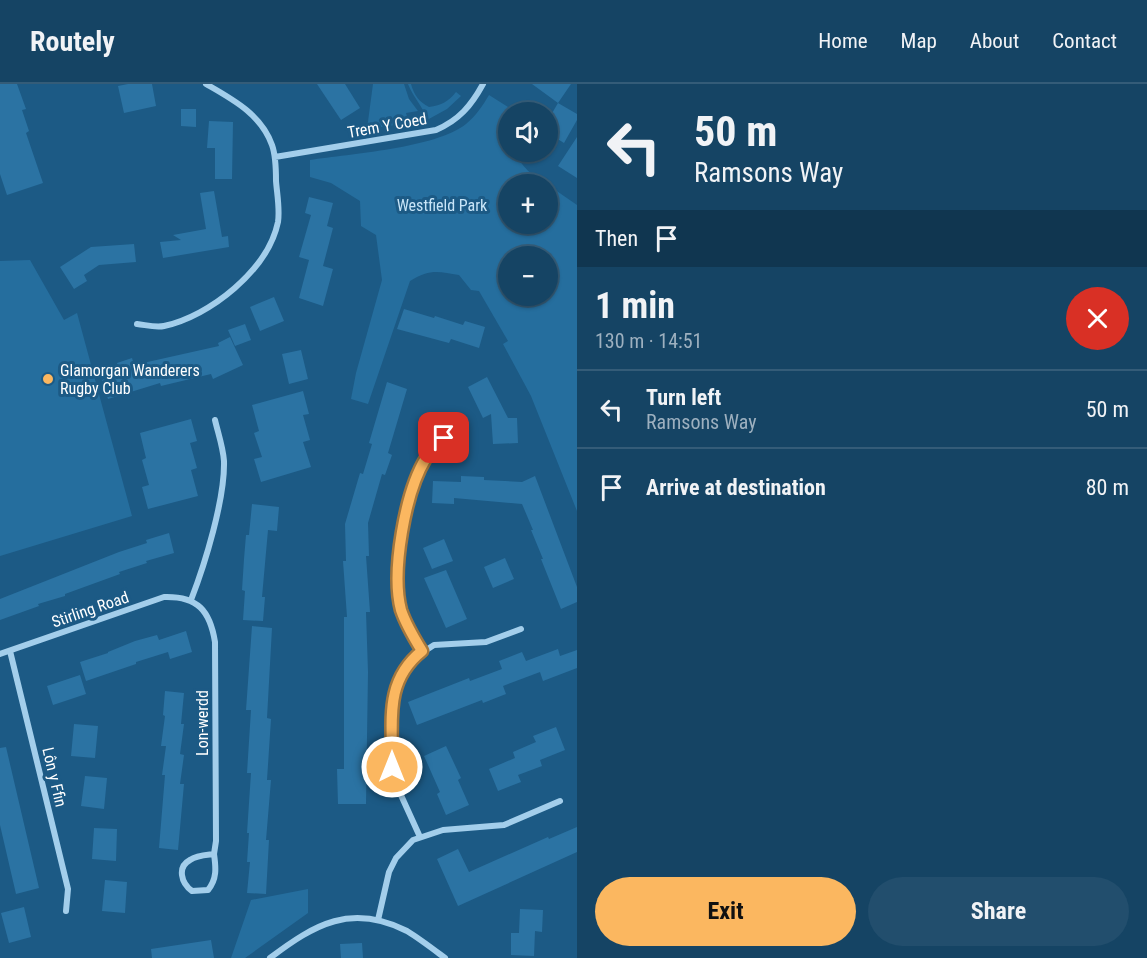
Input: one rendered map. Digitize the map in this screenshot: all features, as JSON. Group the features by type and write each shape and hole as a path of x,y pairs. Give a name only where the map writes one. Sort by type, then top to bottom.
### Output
{"street":[{"path":"137,324 162,327 187,318 226,296 246,276 272,238 278,221 275,157 267,134 251,113 206,84"},
{"name":"Trem Y Coed","path":"275,157 436,130 450,124 460,116 473,103 483,84"},
{"path":"191,600 206,555 224,477 224,458 215,420"},
{"path":"422,651 406,624 401,608 399,560 407,509 420,471 426,458 444,438"},
{"name":"Stirling Road","path":"0,654 164,597 177,596 191,600"},
{"name":"Lon-werdd","path":"191,600 206,612 212,625 215,642 216,841 214,854"},
{"path":"420,837 395,782 392,767 393,694 398,680 406,667 422,651 434,645 486,642 521,629"},
{"name":"Lôn y Ffin","path":"10,651 68,889 66,911"},
{"path":"378,920 389,872 396,858 413,840 452,828 504,825 560,801"},
{"path":"214,854 216,869 214,883 208,890 192,891 185,886 182,867 188,860 214,854"},
{"path":"270,958 304,933 325,923 353,918 378,920 408,932 445,958"}],"green space":[{"path":"373,84 404,84 409,99 418,111 406,113 409,123 367,129"},
{"path":"408,84 411,84 415,95 429,107 444,102 456,92 461,96 447,109 427,120"},
{"name":"Westfield Park","path":"489,95 500,102 498,102 498,162 521,162 532,174 498,174 498,234 558,234 558,192 577,205 577,511 531,396 503,344 508,341 479,291 471,290 459,275 434,272 423,274 410,281 368,404 351,399 382,280 376,235 361,226 360,201 331,183 310,177 310,160 392,149 435,139 466,124"},
{"name":"Glamorgan Wanderers Rugby Club","path":"30,260 64,320 77,313 132,516 0,556 0,261"},
{"path":"308,889 308,913 245,958 231,958 251,900"}],"building":[{"path":"0,84 17,84 26,109 22,110 29,131 26,133 43,183 7,195 0,174"},
{"path":"152,84 156,106 124,113 118,86"},
{"path":"317,84 345,84 360,108 341,120"},
{"path":"532,84 571,84 557,102"},
{"path":"558,103 577,114 577,120 564,143 558,139"},
{"path":"181,109 196,109 196,127 181,126"},
{"path":"209,121 233,122 232,179 215,179 215,148 207,148"},
{"path":"577,137 577,178 558,166"},
{"path":"214,191 222,237 228,236 229,247 163,258 160,242 181,240 173,235 206,229 200,193"},
{"path":"309,197 333,203 327,226 333,228 323,266 333,269 323,306 299,298 309,260 299,257 311,215 305,213"},
{"path":"134,244 136,262 99,265 84,275 87,281 74,289 60,267 91,247"},
{"path":"274,297 284,321 260,331 250,307"},
{"path":"404,309 463,325 465,321 485,327 479,348 451,339 449,343 397,329"},
{"path":"245,324 251,340 235,346 228,330"},
{"path":"230,337 243,365 213,379 211,374 161,386 160,383 108,399 102,380 120,374 117,363 132,358 134,365 219,346 218,343"},
{"path":"301,350 308,379 289,384 282,354"},
{"path":"487,377 508,418 517,418 518,443 493,444 491,414 483,418 468,387"},
{"path":"387,382 407,389 388,453 392,455 385,475 382,474 368,523 369,556 366,556 370,612 366,612 368,672 366,804 338,804 337,769 344,769 344,617 347,617 343,561 346,561 345,524 360,473 363,474 372,444 369,443"},
{"path":"303,391 309,414 303,415 310,440 303,442 311,467 261,482 254,459 262,457 254,433 259,431 252,405"},
{"path":"191,419 197,441 190,443 197,468 191,470 198,496 148,509 142,487 149,485 142,460 146,458 140,433"},
{"path":"461,476 522,482 535,476 577,587 577,602 561,609 522,504 454,498 454,504 432,503 433,481 461,482"},
{"path":"252,504 279,507 277,531 268,530 262,597 265,597 263,621 243,620 244,559"},
{"path":"169,533 174,553 146,561 147,563 119,572 120,574 0,620 0,599 147,543 146,540"},
{"path":"444,539 453,561 432,569 423,548"},
{"path":"505,558 514,579 493,588 484,567"},
{"path":"446,570 467,619 446,628 424,578"},
{"path":"252,626 272,628 267,718 271,719 267,780 271,780 266,840 269,840 266,894 247,893 250,862 247,862 249,833 247,833 251,773 247,773 251,710 246,710"},
{"path":"186,631 192,652 170,659 168,652 86,681 80,662 135,641 157,635 159,640"},
{"path":"558,649 560,656 577,650 577,668 543,681 540,672 503,686 506,694 483,703 482,700 417,725 408,702 469,678 470,681 502,669 499,661 522,652 526,661"},
{"path":"80,675 86,694 53,705 47,686"},
{"path":"165,691 184,693 181,724 184,724 180,754 184,755 180,784 184,784 178,850 159,848 165,775 162,775 166,746 161,746 165,716 163,715"},
{"path":"74,724 98,726 95,758 71,756"},
{"path":"556,727 565,750 540,760 542,766 518,775 521,782 498,791 489,769 515,758 513,752 536,742 533,736"},
{"path":"446,746 461,778 458,780 469,805 446,815 437,794 440,792 424,756"},
{"path":"6,747 39,888 16,894 0,825 0,748"},
{"path":"85,776 107,778 104,809 81,806"},
{"path":"577,827 577,852 458,906 437,859 458,849 469,872 548,837 549,839"},
{"path":"94,828 117,829 116,861 92,859"},
{"path":"105,880 127,882 125,913 102,911"},
{"path":"24,907 31,937 9,943 1,913"},
{"path":"520,909 543,910 542,932 535,931 534,956 511,955 511,933 519,933"},
{"path":"211,940 214,958 152,958 151,949"},
{"path":"362,943 363,958 341,958 340,944"}],"place":[{"name":"Glamorgan Wanderers Rugby Club","path":"48,379"}],"route":[{"path":"392,767 393,694 406,667 422,651 406,624 401,608 399,560 402,535 407,509 420,471 426,458 444,438"}]}
